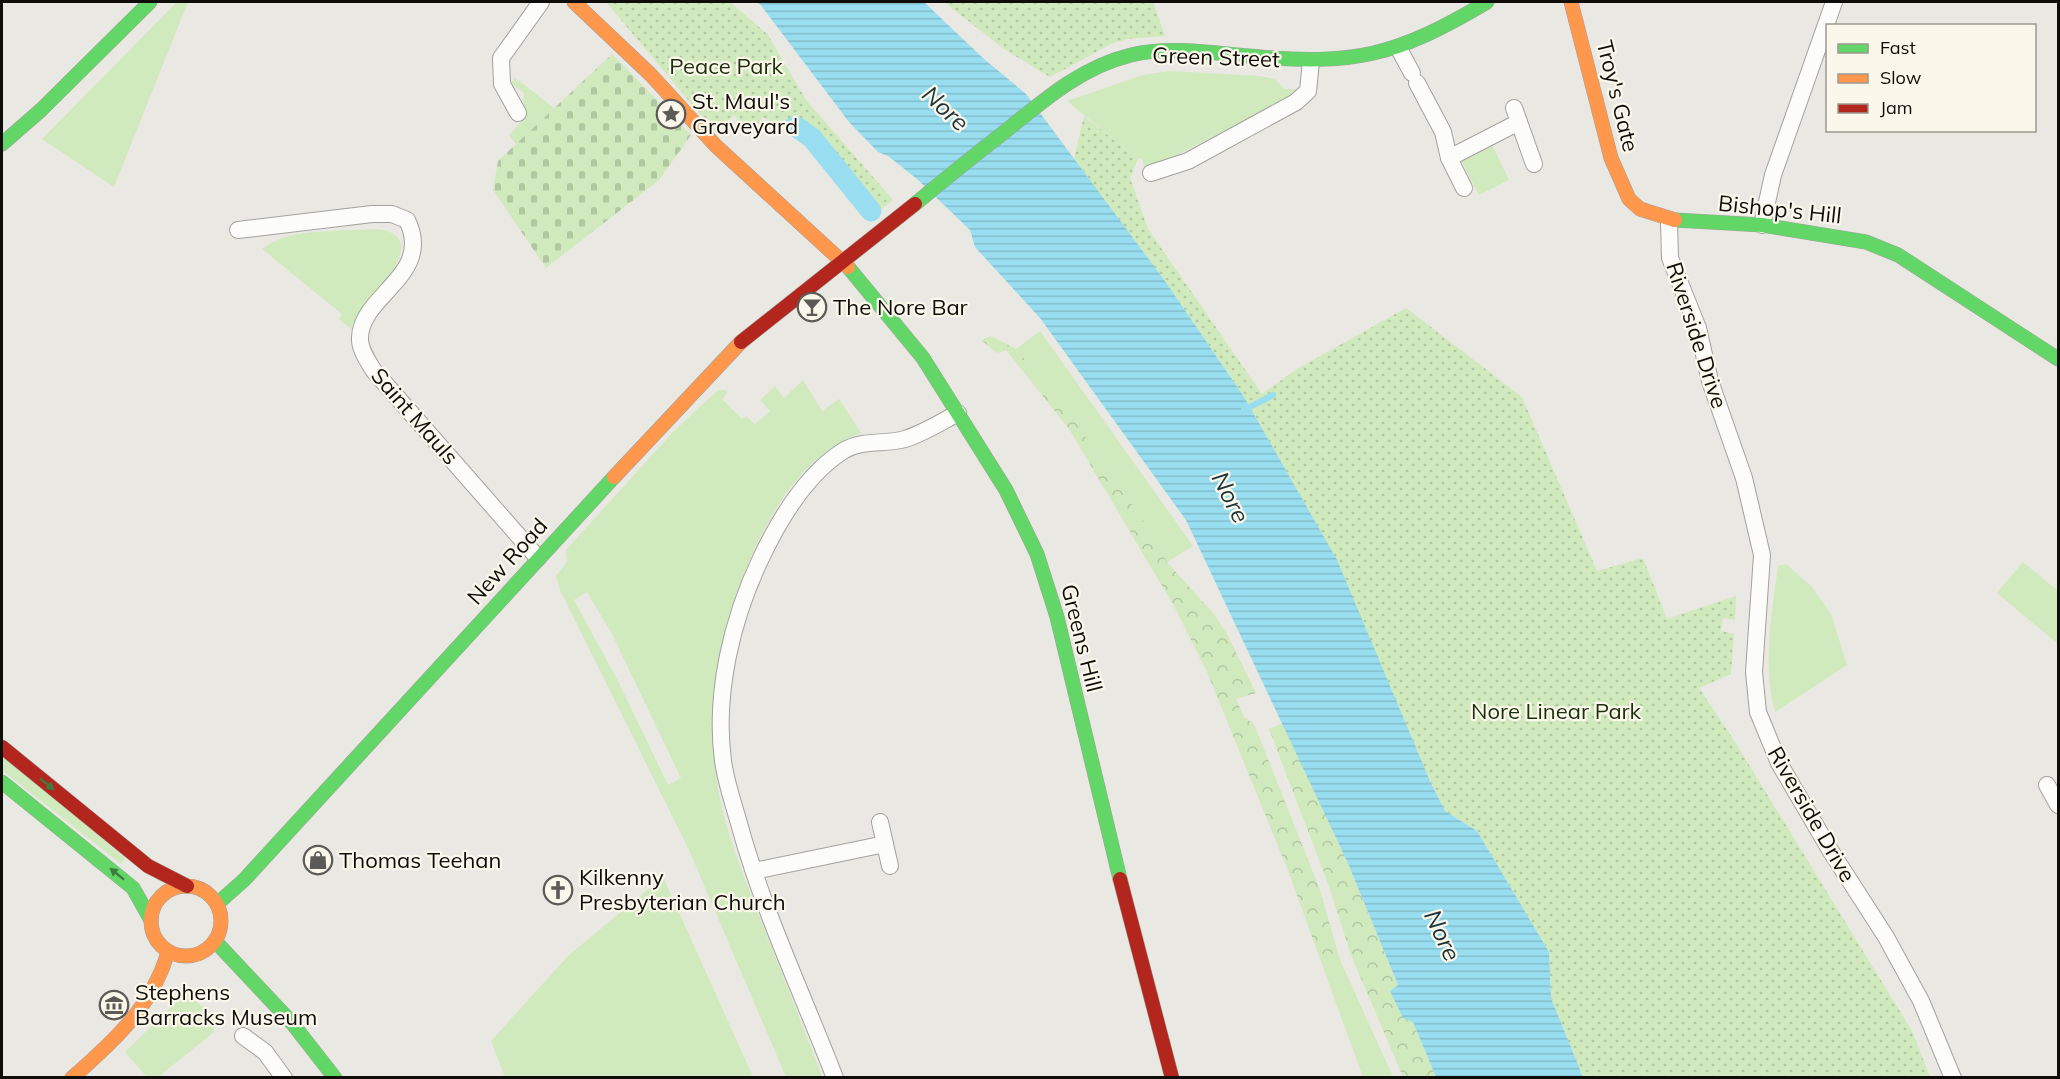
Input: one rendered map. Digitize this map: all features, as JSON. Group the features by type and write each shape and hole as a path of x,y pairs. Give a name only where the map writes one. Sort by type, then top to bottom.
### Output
{"main road":[{"path":"2,144 41,110 150,2"},
{"name":"Greens Hill","path":"574,2 651,75 716,146 842,260 886,310 923,358 1006,490 1037,554 1057,617 1108,835 1172,1077"},
{"name":"Green Street","path":"842,260 1057,90 1075,78 1114,61 1157,51 1311,61 1350,59 1399,49 1431,35 1487,2"},
{"name":"Troy's Gate","path":"1571,2 1611,158 1629,199"},
{"name":"Bishop's Hill","path":"1629,199 1644,211 1669,220 1762,225 1823,232 1866,242 1898,255 2058,359"},
{"name":"New Road","path":"217,904 244,880 730,351 842,260"},
{"path":"2,747 148,866 187,886 204,891 217,904 221,919 215,941 208,949 189,957 168,952 155,938 151,920 133,888 2,782"},
{"path":"151,920 152,911 162,896 169,890 187,886"},
{"path":"215,941 292,1023 335,1077"},
{"path":"72,1077 121,1034 146,1007 162,978 168,952"}],"street":[{"path":"518,113 502,84 501,58 541,2"},
{"path":"1826,24 1834,2"},
{"path":"1762,225 1773,176 1826,25"},
{"path":"1399,49 1443,132 1449,158 1464,188"},
{"name":"Green Street","path":"1150,173 1188,161 1296,102 1308,91 1311,61"},
{"path":"1449,158 1516,115 1534,164"},
{"name":"Saint Mauls","path":"238,230 372,214 392,214 407,220 414,234 415,250 403,272 363,324 359,338 364,355 374,371 538,558"},
{"name":"Riverside Drive","path":"1669,220 1670,258 1698,328 1710,381 1744,478 1762,555 1754,672 1758,712 1779,763 1830,850 1886,937 1921,1001 1953,1077"},
{"path":"835,1077 754,871 726,778 721,723 730,649 736,622 754,573 772,535 799,492 843,451 882,440 903,440 958,413"},
{"path":"2047,785 2058,805"},
{"path":"880,822 890,866"},
{"path":"754,871 885,844"},
{"path":"243,1036 265,1052 284,1077"}],"green space":[{"path":"177,2 188,2 114,187 42,139"},
{"name":"Peace Park","path":"606,2 730,2 768,35 806,100 893,200 878,212 814,130 793,121 786,129 763,117 750,134 734,115 715,132"},
{"path":"944,2 1153,2 1165,36 1127,39 1111,44 1050,77 1004,49"},
{"path":"612,54 691,135 659,180 546,268 493,190 498,161"},
{"path":"1169,71 1259,76 1275,79 1284,89 1297,89 1287,99 1145,171 1142,158 1138,159 1067,101 1143,75"},
{"path":"515,78 554,108 516,144 509,135 522,121 524,93 511,83"},
{"name":"Nore Linear Park","path":"1084,116 1138,159 1130,178 1148,229 1262,394 1297,369 1406,308 1522,397 1597,571 1643,558 1667,619 1736,596 1735,620 1723,618 1721,631 1734,634 1731,674 1699,688 1735,742 1912,1031 1930,1077 1583,1077 1551,998 1549,952 1477,831 1445,811 1244,397 1165,281 1074,159"},
{"path":"1491,143 1509,180 1479,195 1460,158"},
{"path":"345,230 387,231 399,239 401,250 397,263 351,329 339,319 342,314 262,249 292,235"},
{"path":"1040,331 1193,546 1167,562 1133,506 1096,452 1016,349"},
{"path":"991,336 1016,349 1068,411 1144,522 1167,562 1213,613 1228,636 1256,693 1236,699 1244,717 1254,724 1320,890 1340,960 1323,967 1289,873 1207,672 1174,606 1069,429 1006,350 997,353 981,340"},
{"path":"803,380 822,411 839,399 861,433 826,451 811,464 774,511 756,546 736,597 722,649 714,702 714,757 720,801 732,843 822,1077 786,1077 689,850 560,590 556,576 567,562 566,550 673,432 718,390 726,390 727,393 722,399 742,419 746,416 755,424 770,411 760,400 775,386 784,398","holes":["587,592 612,634 681,778 668,785 618,681 574,600"]},
{"path":"2023,562 2058,591 2058,644 1997,593"},
{"path":"1786,564 1811,586 1831,614 1847,665 1775,712 1769,676 1769,639 1778,566"},
{"path":"1283,723 1347,861 1398,986 1390,991 1413,1022 1436,1077 1403,1077 1351,955 1329,886 1269,729"},
{"path":"2,752 125,858 121,864 2,770"},
{"path":"663,877 753,1077 505,1077 491,1041 568,956"},
{"path":"1340,960 1393,1077 1363,1077 1323,967"},
{"path":"186,993 214,1016 214,1032 158,1077 147,1077 125,1052"}],"water":[{"name":"Nore","path":"754,2 924,2 984,59 1026,94 1165,281 1244,397 1337,560 1430,781 1445,811 1477,831 1549,952 1551,998 1583,1077 1436,1077 1413,1022 1403,1018 1390,991 1398,985 1347,861 1186,520 1040,318 975,247 970,230 917,179 888,156 878,152 849,122 760,4"}],"waterway":[{"path":"795,126 812,138 871,211"},
{"path":"1244,410 1273,395"}],"traffic: fast":[{"path":"2,144 41,110 150,2"},
{"path":"915,204 1065,85 1113,60 1145,52 1160,51 1205,52 1286,59 1347,58 1374,53 1426,35 1487,2"},
{"path":"1675,220 1762,225 1866,242 1898,255 2058,359"},
{"path":"848,267 923,358 1006,490 1037,554 1057,617 1120,879"},
{"path":"217,904 244,880 614,477"},
{"path":"2,782 133,888 151,920"},
{"path":"215,941 292,1023 335,1078"}],"traffic: slow":[{"path":"574,2 651,75 716,146 848,267"},
{"path":"1571,2 1611,158 1629,199 1640,209 1675,220"},
{"path":"614,477 741,342"},
{"path":"186,886 199,889 211,896 218,908 221,921 218,934 211,946 199,953 186,956 173,953 161,946 154,934 151,921 154,908 161,896 173,889 186,886"},
{"path":"72,1078 130,1022 152,990 168,952"}],"traffic: jam":[{"path":"741,342 915,204"},
{"path":"2,747 148,866 187,886"},
{"path":"1120,879 1172,1078"}],"place":[{"name":"St. Maul's Graveyard","path":"671,114"},
{"name":"The Nore Bar","path":"812,307"},
{"name":"Thomas Teehan","path":"318,860"},
{"name":"Kilkenny Presbyterian Church","path":"558,890"},
{"name":"Stephens Barracks Museum","path":"114,1005"}]}
